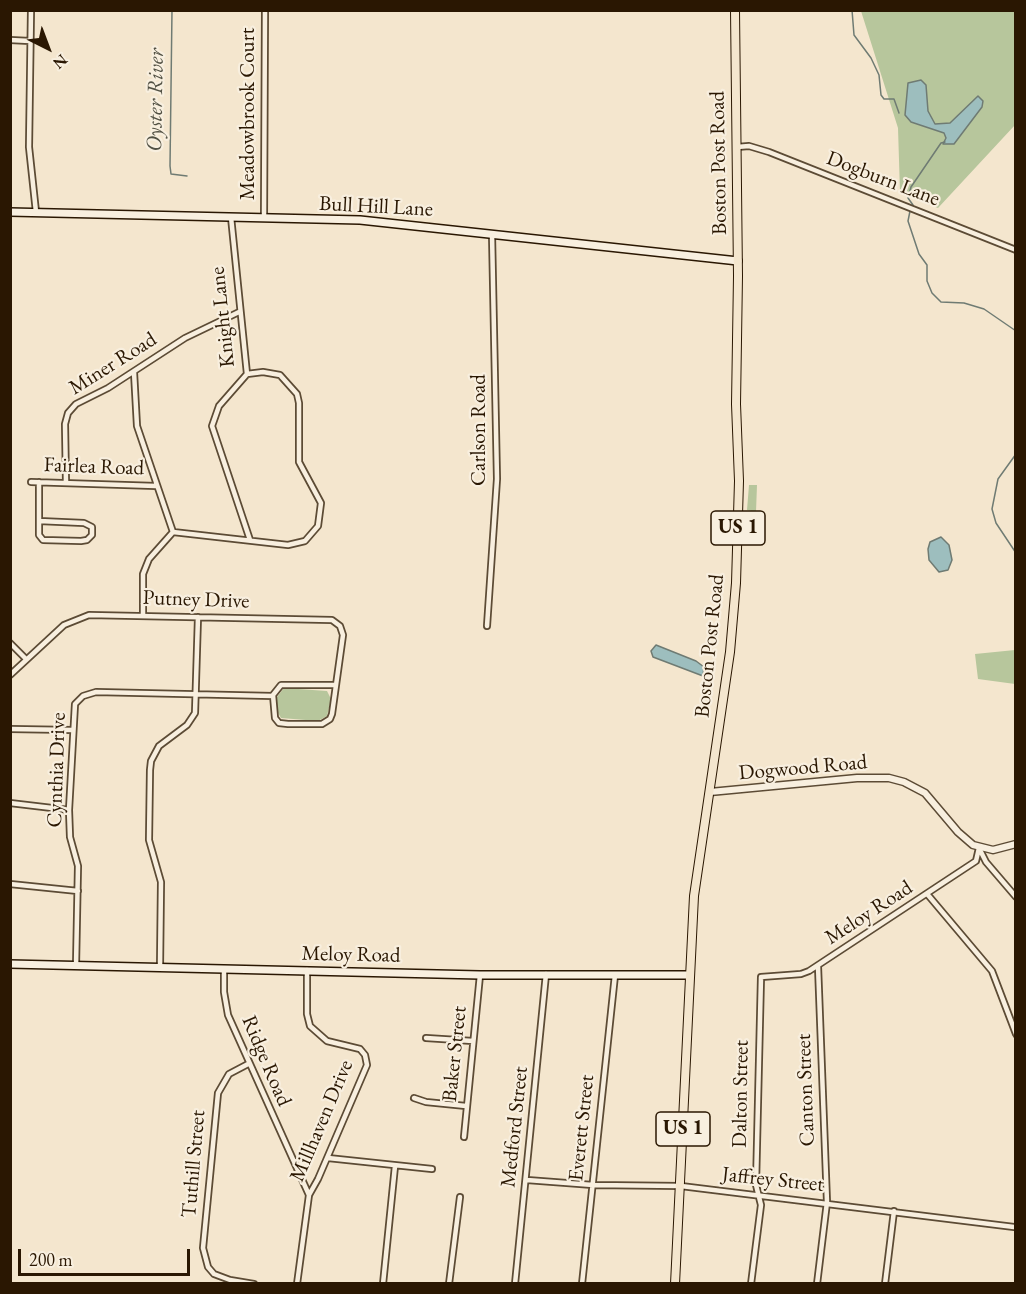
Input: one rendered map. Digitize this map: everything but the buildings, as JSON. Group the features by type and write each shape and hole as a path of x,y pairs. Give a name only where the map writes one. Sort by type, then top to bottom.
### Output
{"main road":[{"name":"Boston Post Road","path":"675,1284 694,896 730,652 736,583 739,481 736,404 738,261 735,10"},
{"name":"Bull Hill Lane","path":"10,212 360,220 738,261"},
{"name":"Meloy Road","path":"10,964 480,975 690,975"}],"street":[{"path":"31,10 29,147 36,212"},
{"name":"Meadowbrook Court","path":"264,219 265,10"},
{"path":"10,40 30,41"},
{"name":"Dogburn Lane","path":"737,147 749,146 769,152 1016,250"},
{"name":"Knight Lane","path":"231,217 247,374 219,406 212,426 250,540"},
{"name":"Carlson Road","path":"487,626 497,478 492,234"},
{"name":"Miner Road","path":"66,483 65,424 71,408 134,372 185,338 239,312"},
{"path":"134,372 137,426 173,532"},
{"path":"173,532 288,545 305,541 318,526 322,510 299,462 299,403 295,390 285,378 276,374 247,374"},
{"name":"Fairlea Road","path":"31,482 156,486"},
{"path":"39,482 39,521 39,535 45,540 81,541 87,540 92,535 92,526 84,523 39,521"},
{"path":"143,614 143,574 149,559 173,532"},
{"name":"Putney Drive","path":"10,675 60,628 78,617 96,614 143,614 336,621 343,635 336,685"},
{"path":"160,967 161,882 148,840 151,761 165,740 193,718 198,617"},
{"path":"10,643 26,659"},
{"path":"285,684 336,685 331,718 322,724 279,723 274,716 273,696 276,690 285,684"},
{"name":"Cynthia Drive","path":"76,967 78,866 70,837 69,810 75,704 88,693 273,696"},
{"path":"10,729 72,730"},
{"name":"Dogwood Road","path":"710,792 857,778 896,779 925,793 963,838 979,848"},
{"path":"10,803 69,810"},
{"path":"979,848 993,850 1016,844"},
{"path":"979,848 986,862 1016,897"},
{"name":"Meloy Road","path":"761,976 801,974 818,966 976,861 979,848"},
{"path":"10,884 78,891"},
{"path":"928,895 992,971 1016,1034"},
{"name":"Canton Street","path":"817,1284 827,1202 818,966"},
{"name":"Ridge Road","path":"224,969 228,1015 248,1064 309,1195"},
{"name":"Millhaven Drive","path":"297,1284 309,1195 328,1158 367,1062 360,1049 327,1041 310,1026 307,1014 307,970"},
{"name":"Baker Street","path":"464,1137 480,975"},
{"name":"Medford Street","path":"515,1284 546,975"},
{"name":"Everett Street","path":"582,1284 615,975"},
{"name":"Dalton Street","path":"751,1284 761,1205 756,1185 761,976"},
{"path":"426,1038 473,1041"},
{"name":"Tuthill Street","path":"248,1064 229,1074 218,1093 203,1248 208,1267 213,1274 230,1280 254,1284"},
{"path":"414,1098 426,1102 466,1106"},
{"path":"328,1158 432,1169"},
{"path":"383,1284 395,1166"},
{"name":"Jaffrey Street","path":"527,1180 593,1185 681,1186 894,1210 1014,1227"},
{"path":"449,1284 460,1197"},
{"path":"885,1284 894,1210"}],"green space":[{"path":"861,11 1015,11 1015,125 938,208 900,192 898,128"},
{"path":"749,485 757,485 756,512 747,510"},
{"path":"1015,650 1015,684 978,679 975,654"},
{"path":"284,688 327,691 331,699 327,716 318,721 281,718 277,711 277,697"}],"water":[{"path":"921,80 926,85 928,111 935,124 950,123 978,96 983,101 982,107 954,144 943,144 946,138 944,133 911,122 905,115 908,83"},
{"path":"941,537 949,545 952,560 948,570 939,572 929,560 928,549 930,542"},
{"path":"656,645 696,661 704,667 703,676 653,657 651,651"}],"waterway":[{"name":"Oyster River","path":"172,10 170,166 171,174 187,176"},
{"path":"852,10 854,35 871,58 879,75 881,95 884,99 894,99 899,113"},
{"path":"913,205 908,198 911,187 941,143 945,142"},
{"path":"910,211 908,221 919,254 927,265 927,281 932,293 941,302 964,303 984,309 1016,331"},
{"path":"1016,454 998,479 992,509 996,523 1016,553"}]}
